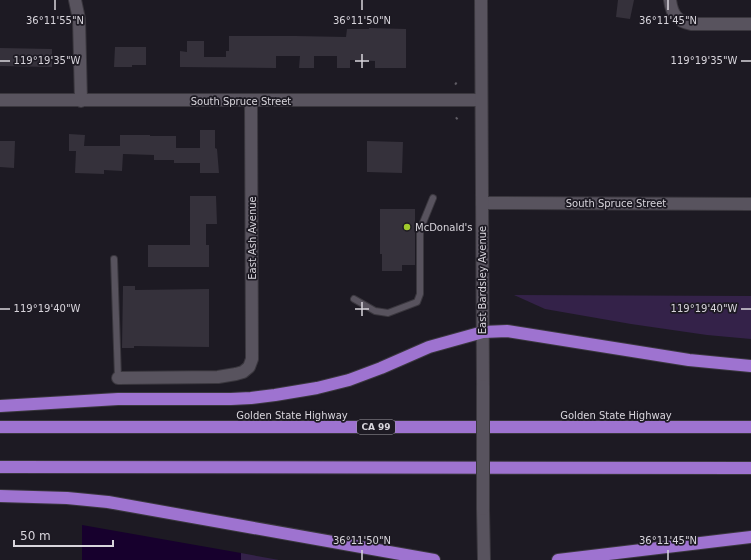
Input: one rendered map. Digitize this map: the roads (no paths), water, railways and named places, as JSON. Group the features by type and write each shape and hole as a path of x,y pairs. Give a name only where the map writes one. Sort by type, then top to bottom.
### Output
{"highway":[{"path":"0,406 118,399 231,399 275,395 317,388 349,380 429,348 483,332 510,331 689,360 751,366"},
{"name":"Golden State Highway","path":"0,427 751,428"},
{"path":"0,467 751,468"},
{"path":"0,496 67,498 108,502 434,560"},
{"path":"558,560 751,537"}],"street":[{"path":"75,0 79,19 81,45 81,101"},
{"name":"East Bardsley Avenue","path":"481,0 484,560"},
{"path":"670,0 672,10 676,18 683,22 691,24 751,24"},
{"name":"South Spruce Street","path":"0,100 482,100"},
{"name":"East Ash Avenue","path":"118,378 218,377 243,372 249,367 252,359 251,101"},
{"name":"South Spruce Street","path":"482,203 751,204"}],"lane":[{"path":"354,299 375,311 388,313 417,302 420,294 420,230 433,198"},
{"path":"114,258 118,378"}],"place":[{"name":"McDonald's","path":"407,227"}]}
